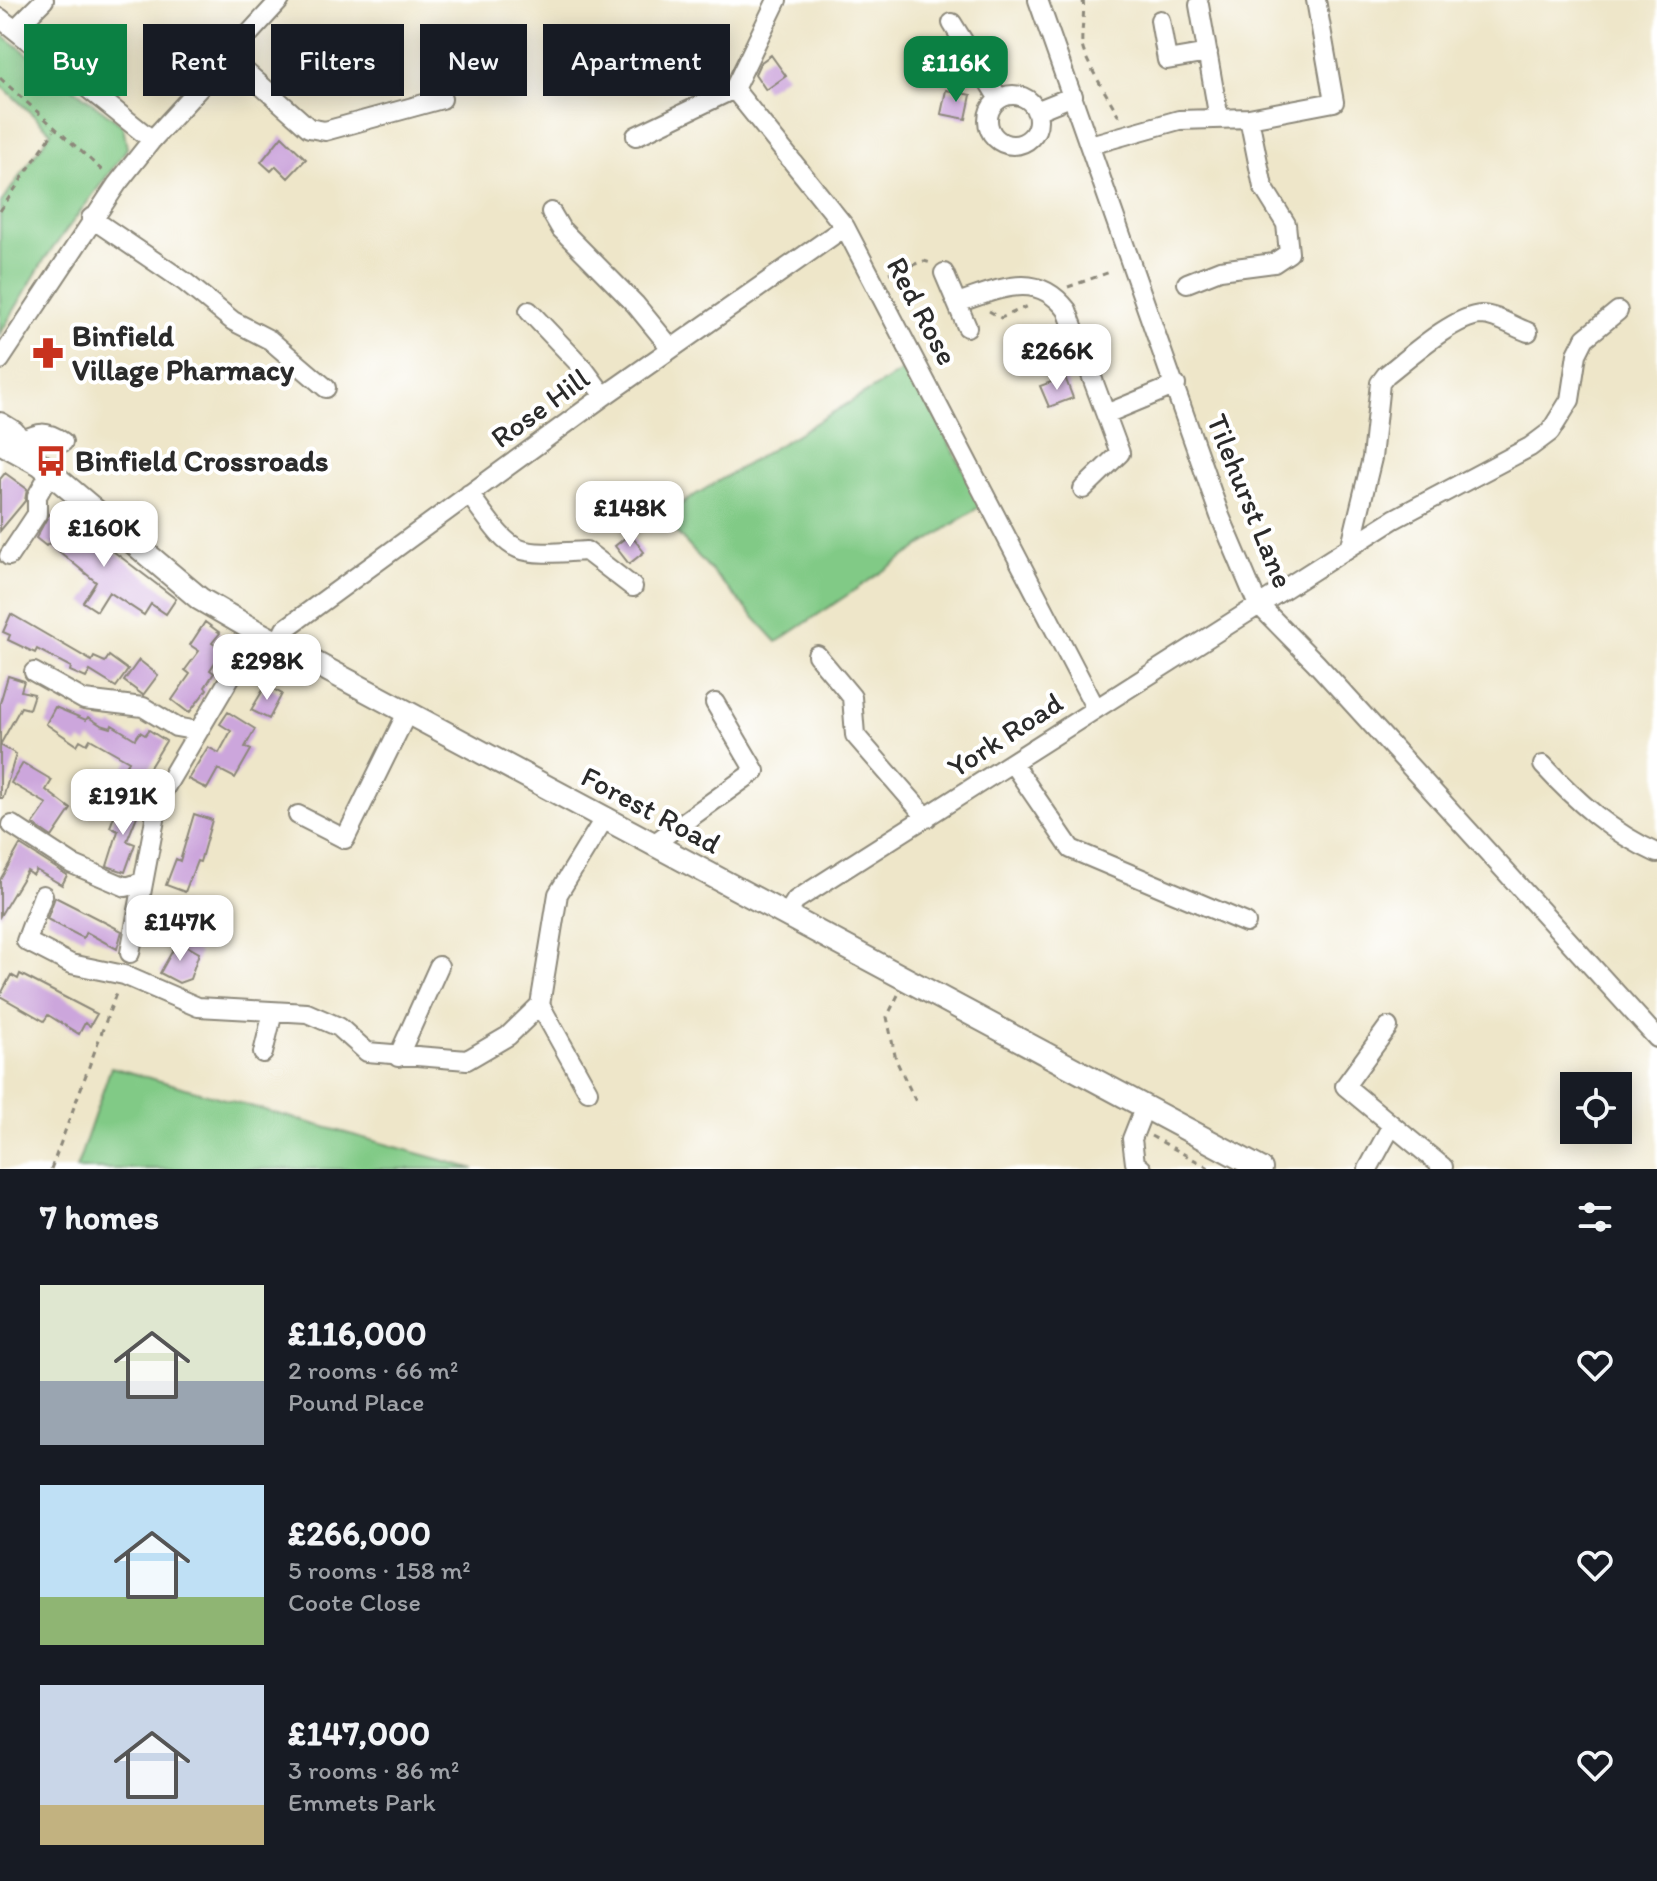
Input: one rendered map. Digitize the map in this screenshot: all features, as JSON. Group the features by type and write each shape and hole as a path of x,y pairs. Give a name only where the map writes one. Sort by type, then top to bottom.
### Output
{"main road":[{"name":"Forest Road","path":"0,424 10,442 200,599 652,845 1261,1169"}],"street":[{"path":"44,0 8,23 152,140"},
{"path":"255,27 280,0"},
{"path":"636,136 734,89 735,81 777,0"},
{"name":"Tilehurst Lane","path":"1038,0 1220,516 1257,603 1316,663 1657,1038"},
{"path":"1090,145 1179,120 1249,118 1334,102 1316,0"},
{"path":"1199,5 1219,119"},
{"path":"1160,20 1167,60 1208,53"},
{"path":"952,23 999,99"},
{"path":"255,80 309,128 325,131 442,99"},
{"name":"Red Rose","path":"734,89 845,227 1096,709"},
{"path":"0,360 91,218 152,140 192,96"},
{"path":"1020,96 1036,111 1037,127 1033,135 1019,144 1003,142 991,130 989,122 993,105 999,99 1020,96"},
{"path":"1036,111 1073,96"},
{"path":"1187,283 1220,270 1274,263 1289,253 1286,224 1263,187 1249,118"},
{"path":"551,212 561,229 635,304 671,348"},
{"path":"91,218 185,282 233,321 270,340 326,388"},
{"name":"Rose Hill","path":"278,643 285,629 469,494 845,227"},
{"path":"944,273 967,327"},
{"path":"957,303 1009,287 1036,285 1057,298 1067,310 1120,453 1083,489"},
{"path":"529,311 584,369 604,396"},
{"name":"York Road","path":"786,916 796,900 1013,764 1257,603 1351,545 1530,447 1550,432 1570,400 1577,354 1585,338 1618,311"},
{"path":"1351,545 1372,458 1380,383 1386,375 1440,335 1472,317 1496,318 1528,332"},
{"path":"1106,414 1176,385"},
{"path":"10,442 41,431 49,432 63,442"},
{"path":"9,556 37,514 37,496 45,469"},
{"path":"469,494 505,543 531,555 586,551 633,587"},
{"path":"130,953 159,798 257,632"},
{"path":"817,655 852,697 855,735 927,818"},
{"path":"34,672 84,700 143,707 176,727 198,731"},
{"path":"1084,681 1120,695"},
{"path":"652,845 755,771 715,703"},
{"path":"298,815 345,839 407,713"},
{"path":"1013,764 1071,849 1246,923"},
{"path":"1543,765 1594,816 1636,844 1657,853"},
{"path":"43,895 26,941 71,964 124,975 198,1007 307,1013 339,1027 367,1052 398,1057 467,1060 508,1036 540,1005 558,894 604,819"},
{"path":"12,825 72,864 126,887 142,882"},
{"path":"398,1057 439,966"},
{"path":"540,1005 588,1091"},
{"path":"263,1053 273,1012"},
{"path":"1388,1027 1345,1086 1443,1167"},
{"path":"1142,1169 1135,1163 1132,1139 1145,1106"},
{"path":"1368,1169 1392,1125"}],"path":[{"path":"1083,0 1082,45 1086,60 1096,71 1131,132"},
{"path":"0,78 117,184"},
{"path":"0,211 55,130"},
{"path":"874,280 924,261 944,273"},
{"path":"1065,288 1113,271"},
{"path":"979,306 1001,318 1030,305"},
{"path":"51,1169 124,975"},
{"path":"907,978 887,1017 896,1060 918,1106"},
{"path":"1137,1128 1211,1169"}],"green space":[{"path":"0,33 24,51 24,96 83,96 123,126 127,148 44,260 0,334 0,204 51,132 0,84"},
{"path":"909,367 982,505 777,642 665,520 685,501"},
{"path":"111,1067 474,1169 76,1169"}],"building":[{"path":"771,55 786,76 766,90 755,74 760,63"},
{"path":"946,90 971,95 966,119 941,114"},
{"path":"282,136 306,159 288,178 276,166 271,171 261,162"},
{"path":"1065,377 1073,398 1049,407 1040,386"},
{"path":"5,473 27,489 25,501 0,531 0,479"},
{"path":"49,514 105,545 176,599 166,614 151,604 144,615 109,592 97,611 83,602 96,582 49,543 46,546 36,538"},
{"path":"630,534 644,552 629,564 615,546"},
{"path":"11,614 92,661 94,657 105,662 109,656 128,670 116,687 90,671 86,678 70,671 71,667 37,649 35,653 8,640 10,635 3,632"},
{"path":"205,622 220,633 212,643 223,650 210,670 214,673 205,687 207,689 189,713 172,700 190,674 185,670 199,651 190,645"},
{"path":"139,660 158,675 143,695 124,681"},
{"path":"8,676 24,681 21,691 34,694 29,709 21,707 0,745 0,703"},
{"path":"266,685 282,694 269,719 251,710"},
{"path":"55,707 86,720 88,717 101,725 111,728 112,725 135,739 140,732 145,735 149,730 166,741 136,790 118,779 129,761 90,739 87,744 80,740 77,745 46,724"},
{"path":"228,712 255,729 245,747 251,750 235,778 218,769 207,789 188,779 208,747 219,753 231,731 220,724"},
{"path":"0,745 16,754 3,798 0,798"},
{"path":"23,763 52,780 46,790 71,809 52,837 33,824 47,804 11,783"},
{"path":"119,803 139,811 127,841 135,844 125,872 107,866 118,831 110,827"},
{"path":"194,814 212,820 200,862 197,861 185,892 166,885 176,859 180,861"},
{"path":"20,845 67,875 62,885 36,870 33,875 27,871 0,916 0,880"},
{"path":"55,897 122,931 117,949 86,932 83,938 47,919"},
{"path":"182,902 200,911 185,942 167,934"},
{"path":"178,941 199,953 190,979 179,983 160,973"},
{"path":"20,974 97,1014 90,1026 85,1023 79,1034 48,1015 44,1021 0,996 11,975 18,979"}],"place":[{"name":"Binfield Village Pharmacy","path":"48,353"},
{"name":"Binfield Crossroads","path":"51,461"}]}
